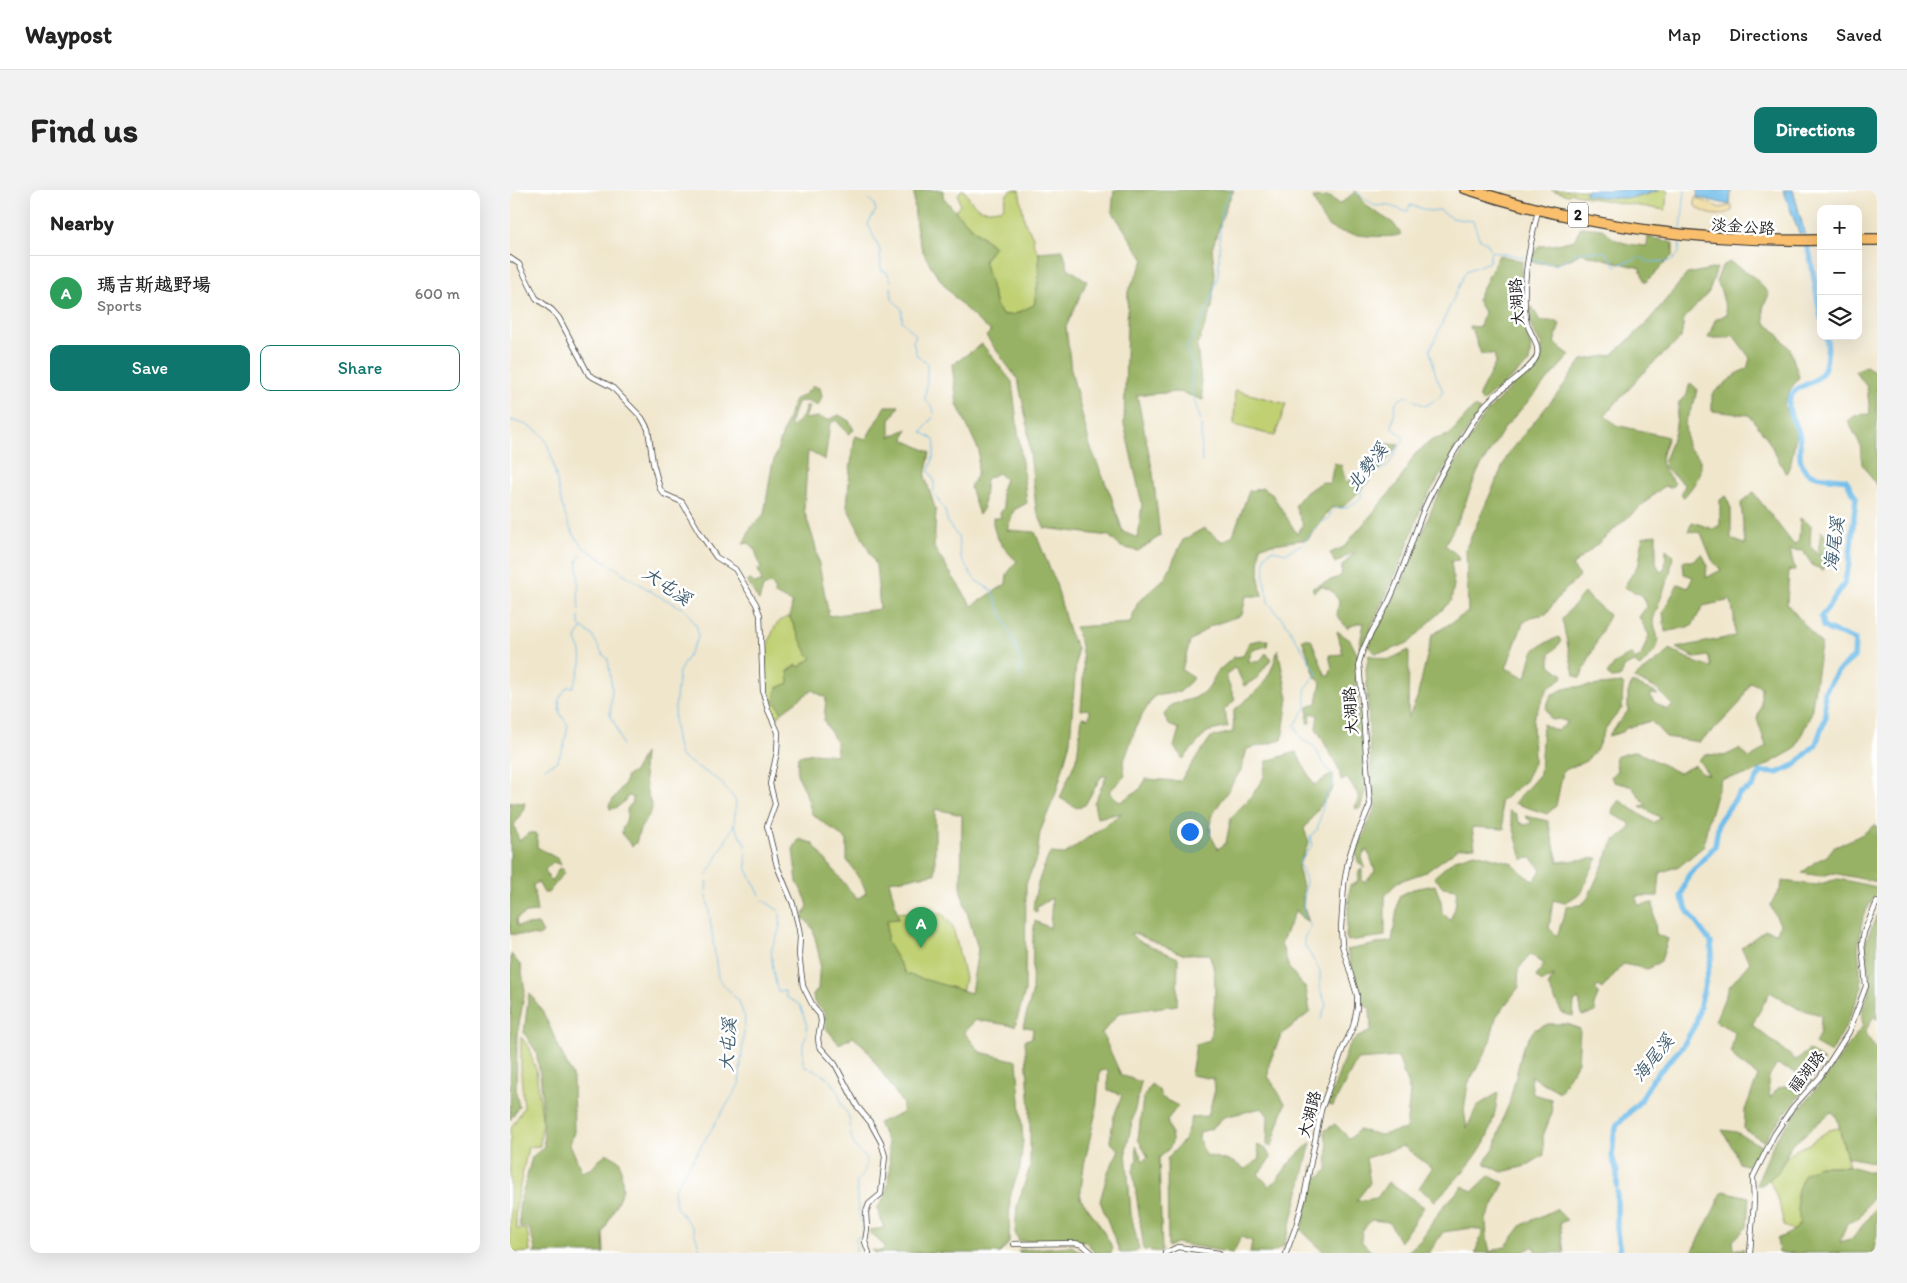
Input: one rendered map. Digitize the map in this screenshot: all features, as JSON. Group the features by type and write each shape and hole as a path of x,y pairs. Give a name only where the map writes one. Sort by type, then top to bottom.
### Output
{"main road":[{"name":"淡金公路","path":"1464,190 1605,225 1734,237 1812,240"},
{"name":"淡金公路","path":"1479,190 1538,209"},
{"path":"1862,237 1877,237"},
{"name":"2","path":"1812,240 1817,239"},
{"name":"2","path":"1812,240 1817,241"},
{"path":"1862,242 1877,242"}],"street":[{"name":"大湖路","path":"1286,1251 1296,1226 1304,1197 1321,1110 1343,1048 1353,1027 1357,1008 1355,988 1342,945 1341,928 1344,884 1348,861 1370,805 1360,663 1362,650 1389,601 1425,508 1456,451 1482,408 1501,389 1533,363 1537,355 1537,346 1526,322 1524,282 1527,258 1538,209"},
{"path":"510,258 518,264 536,298 559,318 589,375 612,387 642,418 648,430 653,464 660,489 664,494 682,502 716,556 735,569 760,616 763,692 768,710 778,732 777,752 770,784 775,804 767,826 777,866 793,904 799,929 799,954 803,986 820,1015 819,1046 835,1064 856,1106 870,1122 881,1142 885,1156 881,1194 869,1204 866,1212 867,1229 865,1242 870,1253"},
{"name":"福湖路","path":"1750,1253 1754,1202 1753,1177 1774,1135 1792,1108 1820,1077 1849,1032 1866,986 1862,944 1864,932 1877,902"},
{"path":"1014,1244 1075,1243 1083,1245 1092,1253"},
{"path":"1166,1253 1178,1247 1219,1253"},
{"path":"1280,1253 1286,1251"}],"green space":[{"path":"914,190 943,190 943,197 949,204 974,230 994,247 984,260 996,305 1002,315 1013,315 1034,305 1039,277 1039,252 1063,250 1068,268 1087,281 1066,327 1071,370 1090,446 1111,496 1123,532 1138,538 1142,504 1124,424 1128,291 1144,260 1112,211 1114,190 1234,190 1226,206 1212,249 1215,273 1212,308 1197,346 1203,400 1180,392 1137,395 1153,473 1160,536 1138,551 1121,547 1109,536 1044,528 1036,509 1027,423 1018,380 986,336 991,331 972,315 943,284 928,261 920,244 917,229"},
{"path":"961,190 964,190 972,202 979,208 989,210 1003,208 1007,194 1012,190 1019,190 1025,223 1039,252 1039,277 1034,305 1013,315 1002,315 996,305 984,260 994,247 955,212 960,205 958,195"},
{"path":"1551,190 1585,190 1638,197 1661,190 1668,190 1665,210 1596,199 1572,193 1568,195"},
{"path":"1356,191 1368,207 1393,223 1401,234 1387,237 1366,236 1345,233 1331,228 1320,215 1313,198 1330,197 1340,204"},
{"path":"1581,227 1603,229 1617,240 1629,244 1647,246 1648,237 1673,243 1673,255 1645,283 1640,268 1581,253 1557,263 1545,264 1530,261 1539,246 1574,240"},
{"path":"1499,255 1522,261 1520,302 1524,328 1531,346 1529,363 1482,402 1479,395 1496,362 1494,354 1481,354 1469,326 1480,327 1484,312 1477,300"},
{"path":"1730,262 1755,278 1769,294 1763,308 1765,323 1774,330 1790,349 1799,377 1790,390 1784,405 1797,433 1792,459 1786,474 1767,438 1749,415 1712,411 1712,394 1739,372 1747,369 1750,358 1733,335 1727,338 1708,338 1715,320 1727,314 1721,291 1716,282 1722,266"},
{"path":"1717,268 1709,292 1684,319 1681,338 1649,367 1605,415 1616,425 1668,437 1661,462 1665,471 1675,483 1671,488 1664,486 1572,566 1580,576 1559,596 1546,614 1531,617 1523,623 1506,668 1526,678 1534,651 1559,637 1561,642 1550,654 1550,665 1563,675 1562,678 1548,688 1533,719 1534,763 1525,781 1500,802 1504,829 1472,827 1475,847 1459,848 1426,872 1397,882 1385,896 1385,936 1348,941 1346,937 1350,885 1357,883 1359,871 1362,869 1362,881 1366,882 1375,871 1366,850 1362,857 1365,868 1358,862 1356,852 1376,806 1371,771 1366,669 1369,655 1388,660 1409,650 1408,718 1417,698 1432,635 1468,612 1466,548 1509,452 1558,393 1582,360 1612,355 1645,325 1687,274"},
{"path":"1532,307 1540,321 1554,321 1560,324 1554,343 1570,355 1505,427 1478,471 1460,516 1445,545 1457,555 1459,560 1451,561 1454,585 1451,601 1410,642 1388,651 1375,653 1368,646 1401,585 1438,494 1482,418 1541,359 1542,346 1532,329 1528,310"},
{"path":"982,344 1012,382 1027,503 1014,510 1007,530 1035,532 1056,584 1069,632 1077,648 1070,742 1056,793 1040,832 1037,857 1026,884 1025,992 1015,1026 976,1020 964,1032 980,1052 1017,1061 1023,1140 1020,1168 1010,1196 1009,1243 1000,1253 938,1253 936,1251 935,1253 875,1253 872,1250 882,1251 885,1246 871,1234 870,1230 884,1228 877,1208 885,1195 890,1169 887,1142 878,1123 902,1113 903,1104 865,1047 853,1037 839,1044 826,1028 824,1012 814,1002 813,995 818,989 820,960 813,929 802,918 808,906 797,882 793,849 799,839 812,843 857,899 866,893 864,886 847,860 847,840 812,814 805,790 797,774 798,756 814,753 837,755 836,741 824,721 826,698 812,690 782,712 774,700 777,688 789,683 788,671 797,665 800,667 812,658 807,653 790,618 792,603 775,594 774,588 770,584 763,587 759,601 747,581 751,580 754,583 762,582 758,569 761,568 755,550 749,543 743,544 752,526 764,514 772,466 794,400 804,395 813,386 820,388 822,396 818,406 806,401 797,402 790,425 792,427 803,416 806,406 809,406 805,419 818,417 828,420 839,415 849,421 854,430 848,434 836,420 830,424 825,460 808,451 804,510 815,544 829,616 880,609 876,565 847,507 855,436 866,439 885,406 899,406 890,420 890,437 907,429 904,440 930,452 925,477 936,511 934,548 972,606 1006,584 1007,574 1017,561 1000,542 993,524 993,518 1001,518 1000,513 1004,508 1001,490 1005,479 998,473 986,479 983,509 979,515 970,487 977,474 979,451 957,404 952,365","holes":["935,809 962,815 961,892 978,949 971,993 906,974 887,942 887,920 899,919 889,881 935,874"]},
{"path":"1866,366 1877,373 1877,486 1862,464 1860,444 1848,421 1856,415 1870,414 1867,387 1855,371"},
{"path":"1691,383 1697,389 1694,403 1685,422 1687,447 1699,458 1701,468 1697,479 1684,497 1681,495 1685,485 1664,467 1665,458 1675,432 1679,402 1687,395"},
{"path":"1235,390 1286,404 1275,436 1234,425"},
{"path":"1474,407 1480,410 1422,505 1401,563 1362,646 1359,648 1364,623 1358,623 1347,628 1337,615 1339,601 1332,591 1321,586 1314,592 1312,588 1341,576 1342,566 1354,553 1335,563 1330,553 1344,547 1398,483 1415,454 1432,440 1449,435"},
{"path":"1386,444 1399,445 1362,489 1343,507 1331,508 1308,539 1260,546 1259,578 1262,596 1246,596 1242,615 1210,626 1190,642 1182,670 1194,678 1180,692 1154,696 1138,722 1123,764 1125,776 1109,792 1120,802 1140,789 1146,779 1180,781 1211,737 1233,732 1234,710 1251,696 1267,678 1278,649 1288,698 1282,740 1247,749 1241,770 1211,817 1210,834 1218,849 1226,843 1231,817 1251,797 1264,777 1267,761 1296,752 1314,785 1333,774 1333,788 1304,829 1309,842 1298,867 1303,887 1303,906 1309,922 1302,918 1296,910 1281,943 1289,968 1306,989 1310,1012 1281,1035 1269,1064 1268,1076 1285,1103 1272,1146 1267,1145 1268,1116 1262,1108 1224,1117 1211,1129 1200,1132 1199,1140 1206,1155 1233,1162 1245,1169 1260,1159 1257,1145 1266,1149 1271,1158 1258,1174 1269,1186 1277,1180 1291,1161 1311,1142 1284,1246 1271,1253 1250,1253 1252,1241 1241,1237 1233,1253 1176,1243 1168,1247 1167,1159 1184,1140 1192,1117 1208,1116 1215,1090 1214,1079 1191,1075 1196,1044 1210,1040 1215,996 1214,974 1209,954 1182,954 1134,933 1131,934 1137,940 1178,958 1177,1005 1119,1013 1102,1033 1121,1075 1141,1082 1126,1150 1131,1214 1139,1249 1130,1253 1120,1253 1100,1201 1108,1172 1119,1150 1110,1142 1113,1119 1122,1095 1108,1090 1108,1070 1100,1071 1096,1111 1084,1165 1080,1198 1096,1219 1113,1248 1111,1253 1096,1253 1085,1241 1019,1241 1015,1233 1017,1206 1030,1167 1030,1109 1025,1040 1032,1038 1033,1028 1023,1027 1032,994 1035,921 1050,928 1052,898 1037,907 1037,913 1033,910 1037,888 1050,853 1065,854 1122,813 1097,818 1094,803 1107,775 1101,777 1085,805 1077,808 1060,798 1077,757 1082,717 1089,718 1090,712 1088,709 1081,710 1083,658 1075,627 1130,623 1138,602 1165,578 1183,540 1204,528 1223,542 1233,535 1249,491 1263,488 1272,494 1297,534 1303,525 1295,505 1304,494 1321,482 1330,484 1334,463 1341,465 1346,482 1355,478"},
{"path":"1753,492 1794,545 1799,540 1800,518 1811,525 1810,546 1818,554 1821,531 1831,541 1833,550 1825,558 1824,570 1813,566 1803,551 1790,550 1795,570 1789,570 1787,604 1821,644 1811,714 1795,749 1751,774 1721,779 1708,821 1704,846 1681,865 1660,873 1658,896 1636,896 1638,905 1653,903 1656,934 1668,939 1661,961 1648,969 1623,964 1602,989 1599,986 1595,989 1599,993 1594,1005 1596,1012 1582,1016 1579,999 1574,1002 1573,1016 1562,1013 1548,986 1554,976 1542,982 1536,977 1544,964 1530,954 1518,970 1519,987 1496,1017 1489,1045 1468,1084 1464,1110 1467,1128 1477,1106 1498,1093 1494,1114 1485,1142 1460,1176 1435,1201 1419,1188 1432,1168 1403,1146 1366,1158 1370,1183 1356,1201 1377,1198 1388,1182 1424,1207 1400,1242 1389,1222 1371,1220 1362,1231 1361,1241 1373,1253 1325,1253 1301,1230 1313,1180 1312,1166 1314,1166 1319,1178 1327,1170 1328,1147 1324,1131 1335,1124 1350,1139 1358,1130 1381,1135 1406,1129 1410,1092 1398,1057 1357,1060 1333,1106 1328,1105 1348,1047 1356,1038 1371,1031 1370,1008 1362,1005 1347,950 1392,941 1399,896 1413,889 1435,885 1441,901 1442,912 1450,920 1455,908 1457,889 1443,887 1434,877 1455,859 1475,853 1513,863 1524,875 1534,881 1541,870 1532,858 1522,859 1509,811 1516,814 1519,822 1525,825 1532,823 1525,816 1548,821 1558,862 1598,858 1582,892 1565,903 1553,900 1549,928 1557,936 1567,906 1581,905 1588,898 1613,842 1630,829 1630,823 1612,814 1613,808 1619,800 1653,823 1661,818 1640,806 1646,805 1631,786 1614,782 1611,777 1617,770 1615,757 1636,751 1679,773 1695,765 1702,773 1709,775 1698,760 1705,754 1724,756 1739,749 1750,759 1766,746 1757,719 1761,706 1761,687 1750,682 1740,703 1717,727 1699,742 1666,737 1651,721 1626,728 1623,732 1608,736 1628,711 1628,693 1632,682 1656,693 1658,695 1650,694 1653,701 1667,710 1673,706 1655,688 1634,678 1663,656 1669,649 1699,664 1712,667 1708,656 1696,658 1676,648 1735,636 1731,600 1703,606 1692,626 1665,632 1663,612 1678,584 1688,588 1693,577 1684,574 1683,561 1694,561 1702,553 1707,565 1706,578 1721,570 1712,560 1701,533 1688,531 1692,522 1713,529 1720,525 1720,500 1726,496 1731,509 1731,538 1745,545 1741,503"},
{"path":"1656,534 1656,563 1660,572 1665,569 1666,549 1673,555 1670,573 1653,620 1658,639 1656,650 1640,667 1633,662 1624,667 1621,677 1612,678 1607,674 1615,663 1631,654 1635,660 1641,656 1649,635 1639,617 1647,606 1643,596 1624,587 1639,563 1643,537"},
{"path":"1584,593 1609,615 1580,678 1574,675 1562,619"},
{"path":"789,616 807,653 812,658 799,667 790,683 774,700 782,712 775,720 766,685 766,660 771,636 776,625"},
{"path":"1337,631 1350,640 1358,656 1356,679 1366,789 1360,809 1355,808 1359,796 1347,778 1341,781 1339,769 1316,728 1318,715 1311,713 1310,723 1307,723 1308,707 1317,703 1321,682 1316,678 1302,639 1311,639 1325,674 1329,676 1332,668 1329,655 1343,654"},
{"path":"1268,640 1267,646 1253,650 1248,661 1259,662 1266,653 1271,659 1257,678 1244,686 1237,670 1233,668 1226,677 1235,700 1224,710 1228,727 1207,732 1183,759 1174,747 1179,729 1169,725 1164,715 1171,705 1195,698 1209,688 1217,672 1234,657 1243,656 1249,642"},
{"path":"1622,683 1624,685 1622,708 1605,729 1597,749 1586,761 1563,771 1556,806 1547,814 1514,803 1540,774 1543,724 1557,731 1568,722 1559,719 1551,720 1546,708 1551,695 1566,688"},
{"path":"644,753 643,767 647,792 652,807 651,812 640,829 636,843 632,846 622,833 622,830 627,817 627,809 633,802 633,797 628,796 616,808 610,809 609,805 624,784 627,776 635,771"},
{"path":"510,802 525,803 523,811 514,825 519,841 529,833 535,833 537,836 537,847 558,859 561,865 553,862 545,870 549,879 552,880 559,868 563,869 564,873 548,893 544,893 538,882 533,885 537,912 526,913 516,919 517,926 538,924 543,933 539,936 510,934"},
{"path":"1875,825 1877,826 1877,882 1833,873 1821,876 1802,873 1815,862 1827,856 1833,848 1863,834"},
{"path":"1838,879 1877,887 1877,892 1863,916 1858,949 1862,987 1847,1024 1831,1053 1815,1044 1820,1032 1821,1015 1799,1009 1770,992 1752,1025 1796,1060 1809,1050 1824,1061 1808,1085 1797,1073 1777,1065 1773,1070 1768,1080 1770,1098 1777,1089 1795,1083 1805,1089 1769,1133 1765,1142 1744,1129 1745,1110 1758,1076 1736,1060 1731,1051 1735,1032 1715,1021 1729,987 1750,962 1741,948 1765,930 1777,933 1780,924 1770,905 1781,888 1782,881 1816,885"},
{"path":"881,912 942,913 953,927 965,978 961,999 886,969"},
{"path":"1877,915 1877,1020 1874,1016 1865,1032 1877,1051 1877,1163 1847,1157 1837,1118 1831,1112 1791,1146 1778,1172 1762,1185 1756,1185 1775,1140 1831,1070 1863,1025 1861,1013 1871,986 1865,943"},
{"path":"511,954 521,966 525,991 517,1035 516,1093 519,1106 510,1120"},
{"path":"529,993 542,1010 573,1078 574,1132 570,1144 582,1172 592,1168 606,1153 620,1161 623,1189 603,1233 604,1253 533,1253 536,1252 529,1227 520,1227 519,1206 532,1157 544,1147 541,1081 536,1051 524,1033"},
{"path":"1548,1024 1568,1024 1580,1029 1578,1062 1560,1092 1530,1076 1533,1094 1551,1099 1552,1113 1543,1136 1544,1155 1526,1166 1502,1172 1484,1163 1496,1145 1509,1104 1523,1047 1534,1030"},
{"path":"521,1037 530,1048 536,1069 542,1119 540,1146 528,1147 515,1213 517,1229 527,1229 530,1252 510,1253 510,1130 524,1107 521,1075"},
{"path":"1151,1084 1159,1090 1161,1097 1178,1106 1167,1120 1172,1137 1171,1145 1159,1158 1162,1252 1144,1250 1133,1171 1137,1159 1136,1146 1143,1161 1148,1157 1138,1139 1143,1098"},
{"path":"1839,1128 1849,1166 1819,1166 1797,1195 1800,1221 1795,1231 1784,1226 1779,1202 1769,1179 1778,1172 1786,1157 1829,1130"},
{"path":"1722,1130 1736,1132 1763,1147 1752,1167 1739,1163 1734,1150"},
{"path":"1819,1166 1849,1166 1877,1174 1877,1190 1858,1219 1847,1223 1840,1242 1853,1238 1877,1206 1877,1235 1873,1253 1779,1253 1777,1239 1798,1227 1797,1194 1804,1174"},
{"path":"1490,1175 1504,1183 1486,1219 1490,1252 1506,1246 1522,1225 1556,1209 1567,1220 1560,1223 1564,1253 1536,1253 1534,1246 1521,1253 1475,1253 1483,1231 1472,1228 1443,1232 1429,1253 1406,1253 1420,1241 1441,1209 1463,1186 1472,1192"},
{"path":"1723,1191 1749,1197 1747,1227 1733,1241 1734,1249 1744,1249 1743,1253 1692,1253"},
{"path":"1071,1246 1083,1253 1019,1253 1019,1250"}],"sand":[{"path":"1695,197 1720,208 1732,205 1732,211 1717,215 1704,212 1695,206"}],"water":[{"path":"1586,190 1659,190 1631,198 1617,198 1585,194"},
{"path":"1698,190 1731,190 1730,205 1697,197"},
{"path":"1783,190 1793,190 1805,234 1799,233"}],"waterway":[{"path":"1201,421 1191,390 1193,364 1186,349 1205,313 1216,285 1219,266 1221,217 1223,206 1232,190"},
{"path":"1353,190 1375,206 1387,205 1407,212 1410,205 1429,211 1440,210 1451,218 1473,221 1479,238 1487,243 1490,249"},
{"name":"北勢溪","path":"1681,229 1685,190"},
{"path":"868,198 874,204 876,210 868,224 880,250 881,270 887,272 891,281"},
{"name":"北勢溪","path":"1531,259 1556,265 1582,251 1606,252 1616,266 1640,257 1649,262 1672,261 1679,253 1680,238"},
{"name":"海尾溪","path":"1804,238 1810,255 1817,295"},
{"name":"北勢溪","path":"1321,1019 1326,1005 1320,989 1320,971 1305,946 1304,938 1311,927 1303,912 1306,880 1299,863 1312,845 1310,836 1317,830 1326,795 1333,785 1331,774 1314,746 1301,739 1295,725 1306,707 1305,690 1317,673 1287,625 1268,602 1264,579 1265,555 1272,550 1286,553 1302,544 1319,524 1328,519 1334,508 1345,508 1361,499 1361,490 1375,472 1388,466 1404,438 1392,427 1396,402 1406,396 1425,406 1439,398 1443,391 1436,376 1430,350 1466,271 1489,262 1491,251 1527,258"},
{"path":"891,287 892,299 902,309 902,321 916,335 913,342 917,356 927,363 925,400 933,408 934,413"},
{"name":"海尾溪","path":"1708,939 1687,910 1681,896 1688,876 1715,846 1719,821 1739,794 1752,787 1761,772 1777,773 1795,765 1816,744 1826,716 1824,693 1837,672 1854,657 1855,640 1825,628 1821,617 1844,584 1849,564 1856,498 1846,480 1814,475 1803,467 1800,458 1799,434 1789,408 1790,398 1794,392 1817,379 1822,374 1827,352 1827,340"},
{"path":"933,417 922,432 933,439 935,446 929,471 934,481 934,493 945,511 948,523 958,537 961,558 975,580 991,590 994,596 1016,647 1020,661 1020,680"},
{"name":"大屯溪","path":"510,420 533,428 544,438 551,456 567,519 576,538 583,547 655,594 686,610 697,627 698,638 679,672 674,717 676,740 680,756 720,781 736,801 734,825 707,876"},
{"path":"1201,425 1202,462"},
{"path":"579,610 577,561 581,555"},
{"path":"579,616 579,626 592,635 603,655 608,659 612,689 610,716 616,726 622,745"},
{"path":"545,768 557,761 564,746 568,725 560,714 559,699 567,687 573,687 581,664 581,653 576,641 582,629"},
{"path":"734,825 745,844 747,870 760,895"},
{"name":"大屯溪","path":"701,1253 693,1228 676,1207 674,1190 739,1085 745,1018 739,1002 718,978 706,889 707,882"},
{"path":"763,900 779,911"},
{"path":"780,914 780,927 772,948 774,976 778,991 785,991 786,997 800,1005 807,1032 803,1044 803,1062 805,1067 808,1068"},
{"name":"海尾溪","path":"1617,1186 1617,1172 1612,1156 1617,1125 1641,1100 1652,1080 1683,1046 1696,1023 1712,954 1711,943"},
{"path":"812,1069 827,1078 836,1088 849,1117 854,1145 867,1158 863,1175 856,1181 857,1205 863,1225 863,1235 856,1238 856,1253"},
{"name":"海尾溪","path":"1617,1192 1617,1233 1620,1253"}],"place":[{"name":"瑪吉斯越野場","path":"921,948"}]}
